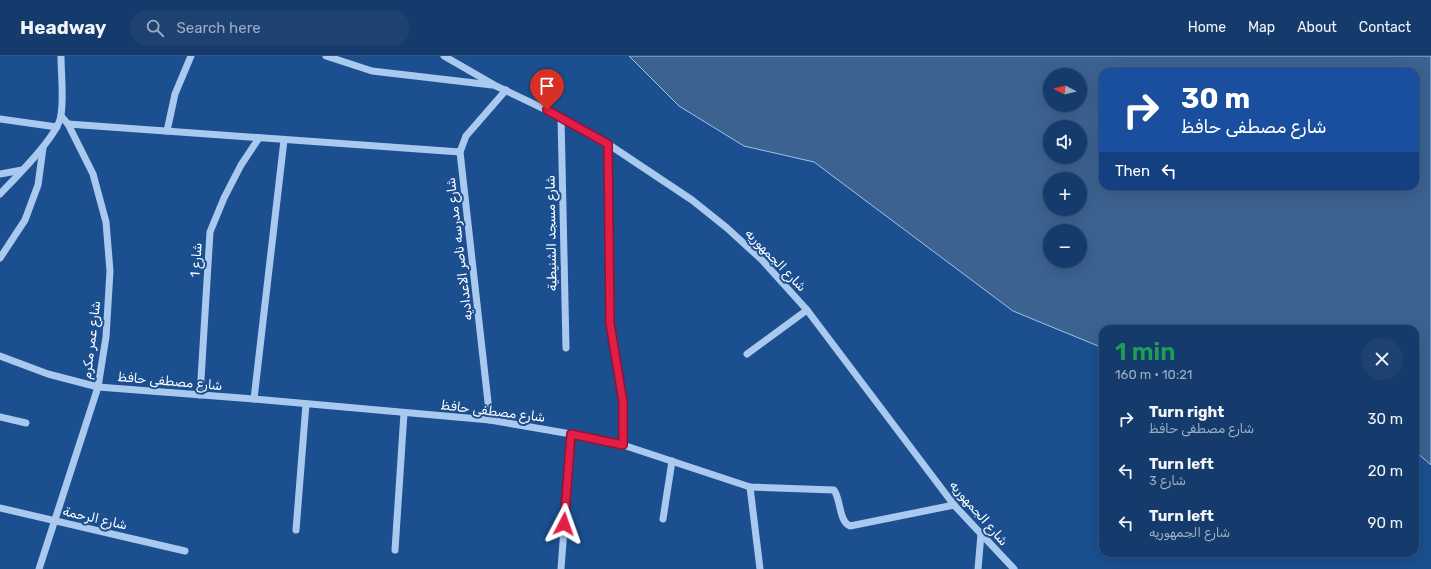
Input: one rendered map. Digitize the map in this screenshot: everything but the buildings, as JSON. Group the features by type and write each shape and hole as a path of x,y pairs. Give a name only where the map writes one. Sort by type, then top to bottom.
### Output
{"street":[{"path":"0,194 43,148 57,127 62,116 61,56"},
{"path":"167,131 175,94 191,56"},
{"path":"326,56 372,71 496,86"},
{"name":"شارع الجمهوريه","path":"444,56 496,86 561,117 608,144 692,200 727,228 762,260 806,310 954,505 1014,569"},
{"name":"شارع مدرسه ناصر الاعداديه","path":"490,420 460,152 466,136 506,90"},
{"name":"شارع عمر مكرم","path":"39,569 98,387 106,337 110,271 106,222 93,174 68,124 62,116"},
{"name":"شارع مسجد الشنيطية","path":"561,117 566,348"},
{"path":"0,119 57,127"},
{"path":"68,124 460,152"},
{"name":"شارع 1","path":"200,395 210,232 240,165 259,138"},
{"path":"254,399 284,140"},
{"path":"608,144 610,323 623,402 623,445"},
{"path":"0,258 25,220 38,185 43,148"},
{"path":"0,174 22,170"},
{"path":"746,354 806,310"},
{"name":"شارع مصطفى حافظ","path":"0,356 48,374 98,387 490,420 571,434 623,445 750,487 834,490 844,522 850,526 954,505"},
{"path":"296,530 306,404"},
{"path":"395,550 404,413"},
{"path":"0,417 26,423"},
{"path":"561,569 571,434"},
{"path":"663,519 672,461"},
{"path":"750,487 760,569"},
{"name":"شارع الرحمة","path":"0,508 185,551"},
{"path":"978,569 981,534"}],"water":[{"path":"629,56 1431,56 1431,465 1419,454 1419,325 1099,325 1099,346 1013,311 814,162 744,146 679,106"}],"route":[{"path":"547,110 608,144 610,323 623,402 623,445 571,434 564,524"}]}
